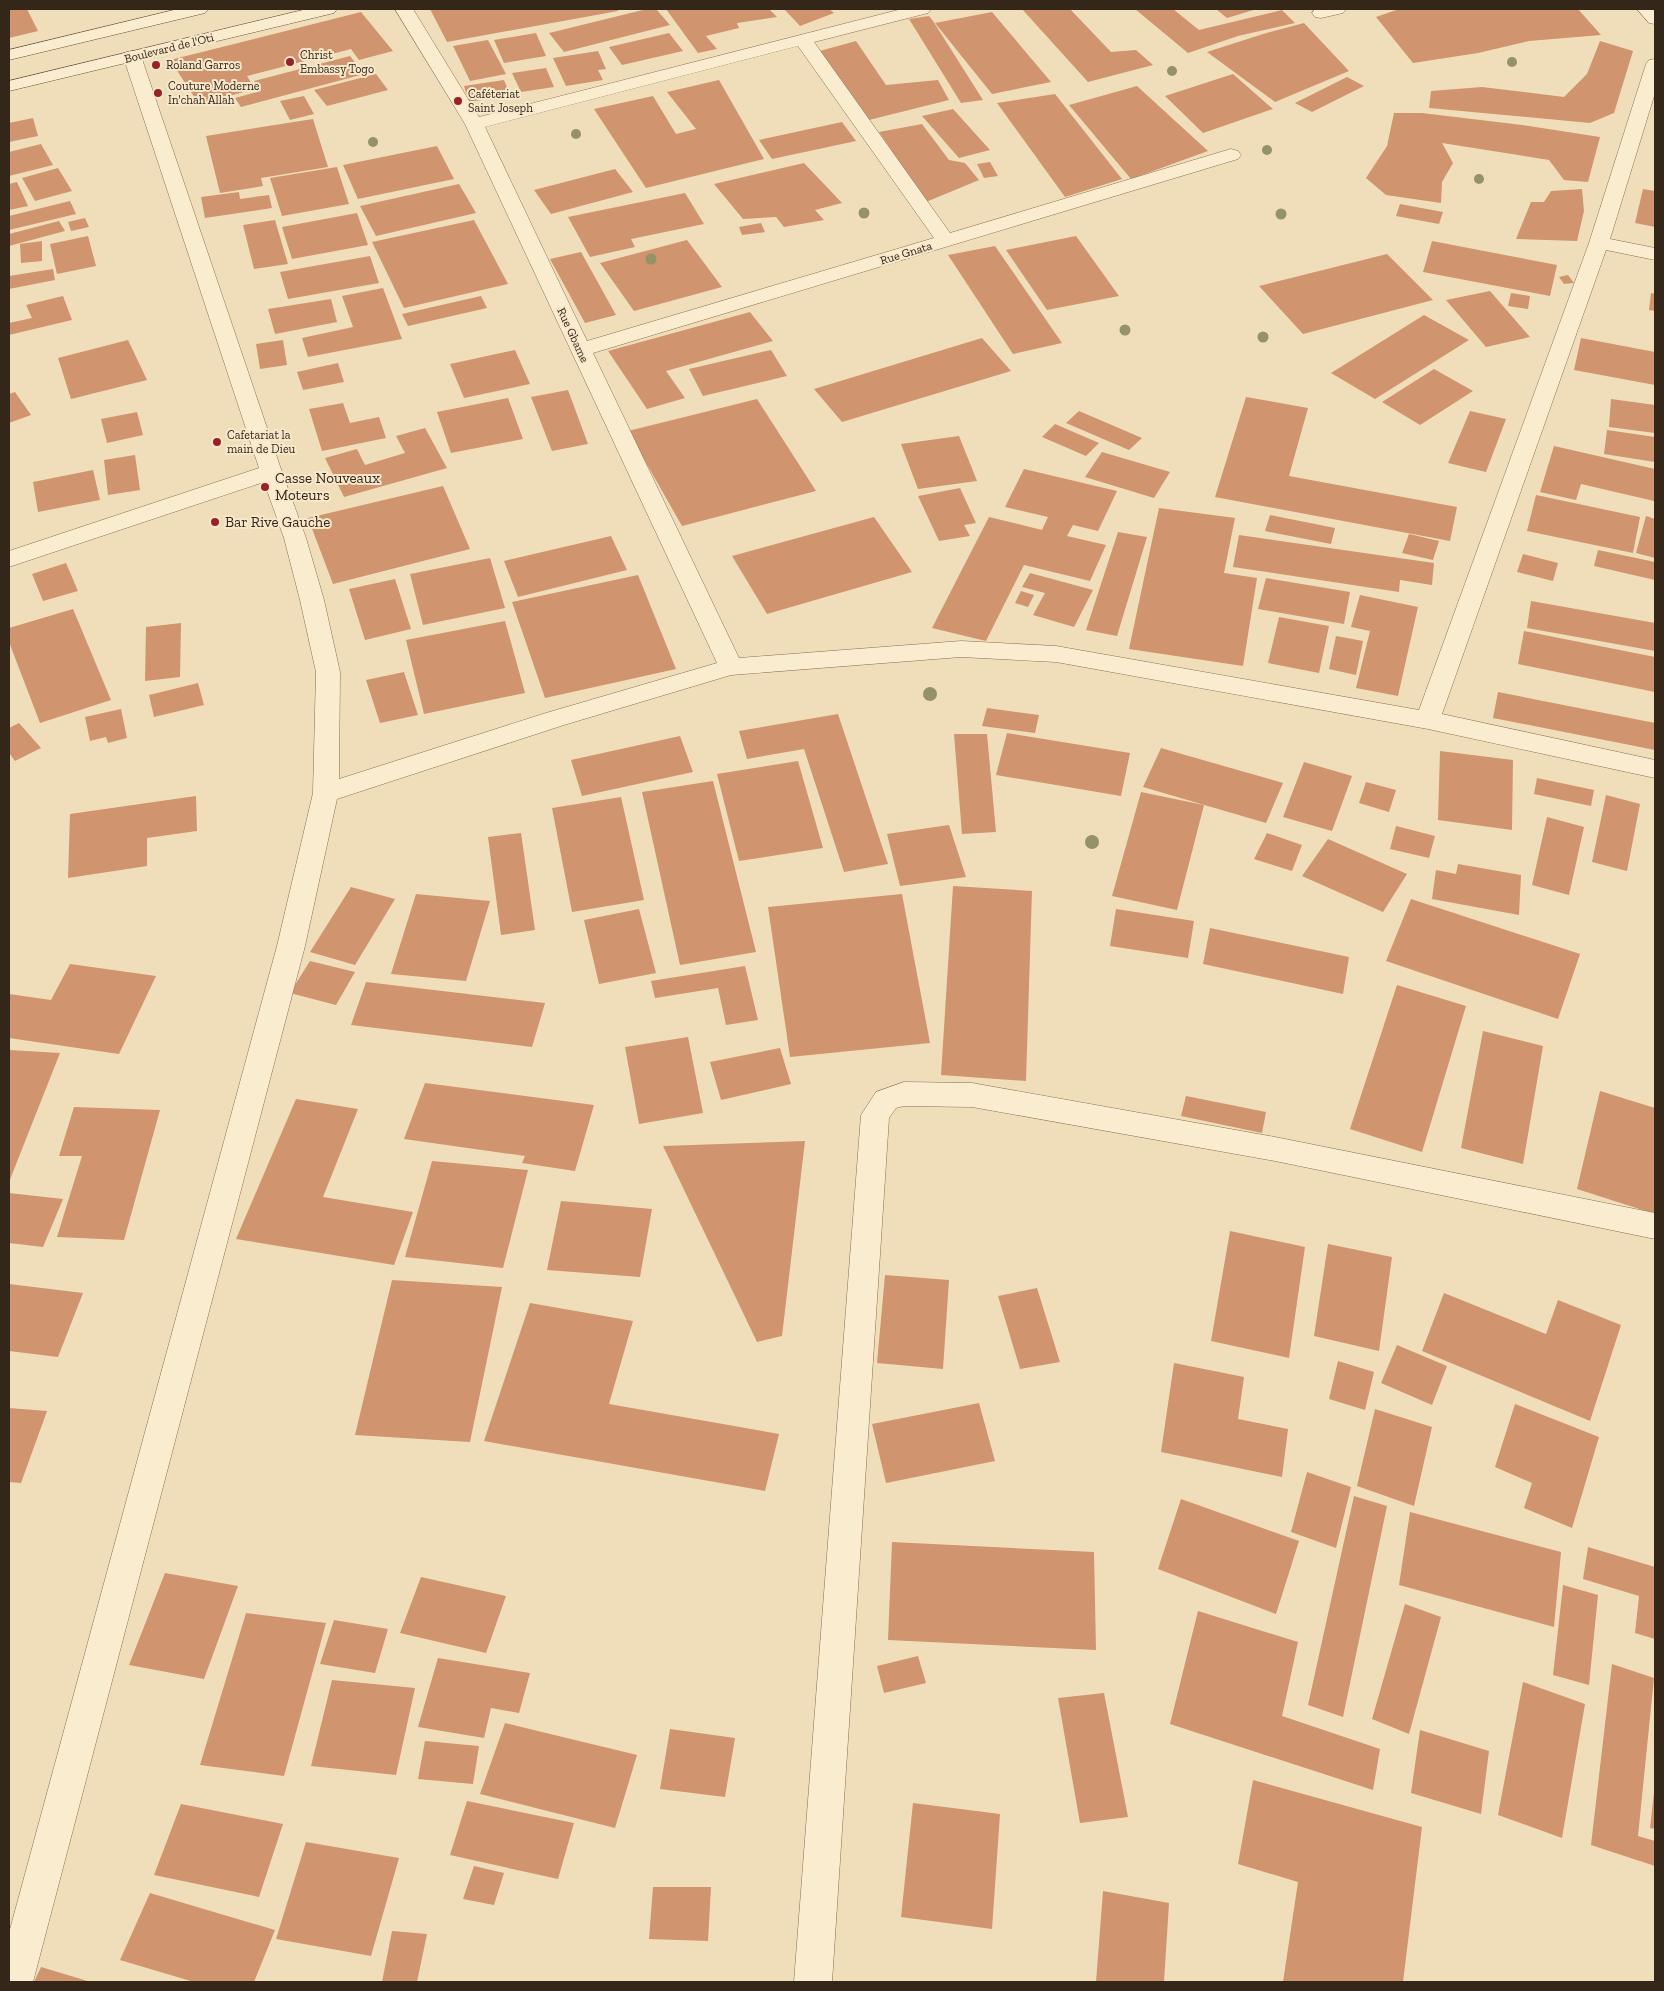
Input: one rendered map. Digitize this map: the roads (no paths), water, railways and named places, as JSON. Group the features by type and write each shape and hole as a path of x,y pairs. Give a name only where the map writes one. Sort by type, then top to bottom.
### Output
{"street":[{"path":"9,55 199,9"},
{"name":"Boulevard de l'Oti","path":"9,86 328,9"},
{"name":"Rue Gbame","path":"404,9 474,124 731,667"},
{"path":"474,124 922,9"},
{"path":"1646,9 1655,19"},
{"path":"802,40 946,241"},
{"path":"14,1982 291,946 326,793 328,672 312,600 295,538 271,472 132,56"},
{"path":"1428,720 1599,243 1655,64"},
{"name":"Rue Gnata","path":"581,350 1231,155"},
{"path":"1599,243 1655,254"},
{"path":"9,560 271,472"},
{"path":"326,793 546,722 731,667 961,649 1056,654 1428,720 1655,769"},
{"path":"813,1982 875,1115 886,1100 912,1094 972,1095 1275,1149 1655,1226"}],"place":[{"name":"Christ Embassy Togo","path":"290,62"},
{"name":"Roland Garros","path":"156,65"},
{"name":"Couture Moderne In'chah Allah","path":"158,93"},
{"name":"Caféteriat Saint Joseph","path":"458,101"},
{"name":"Cafetariat la main de Dieu","path":"217,442"},
{"name":"Casse Nouveaux Moteurs","path":"265,487"},
{"name":"Bar Rive Gauche","path":"215,522"}]}
